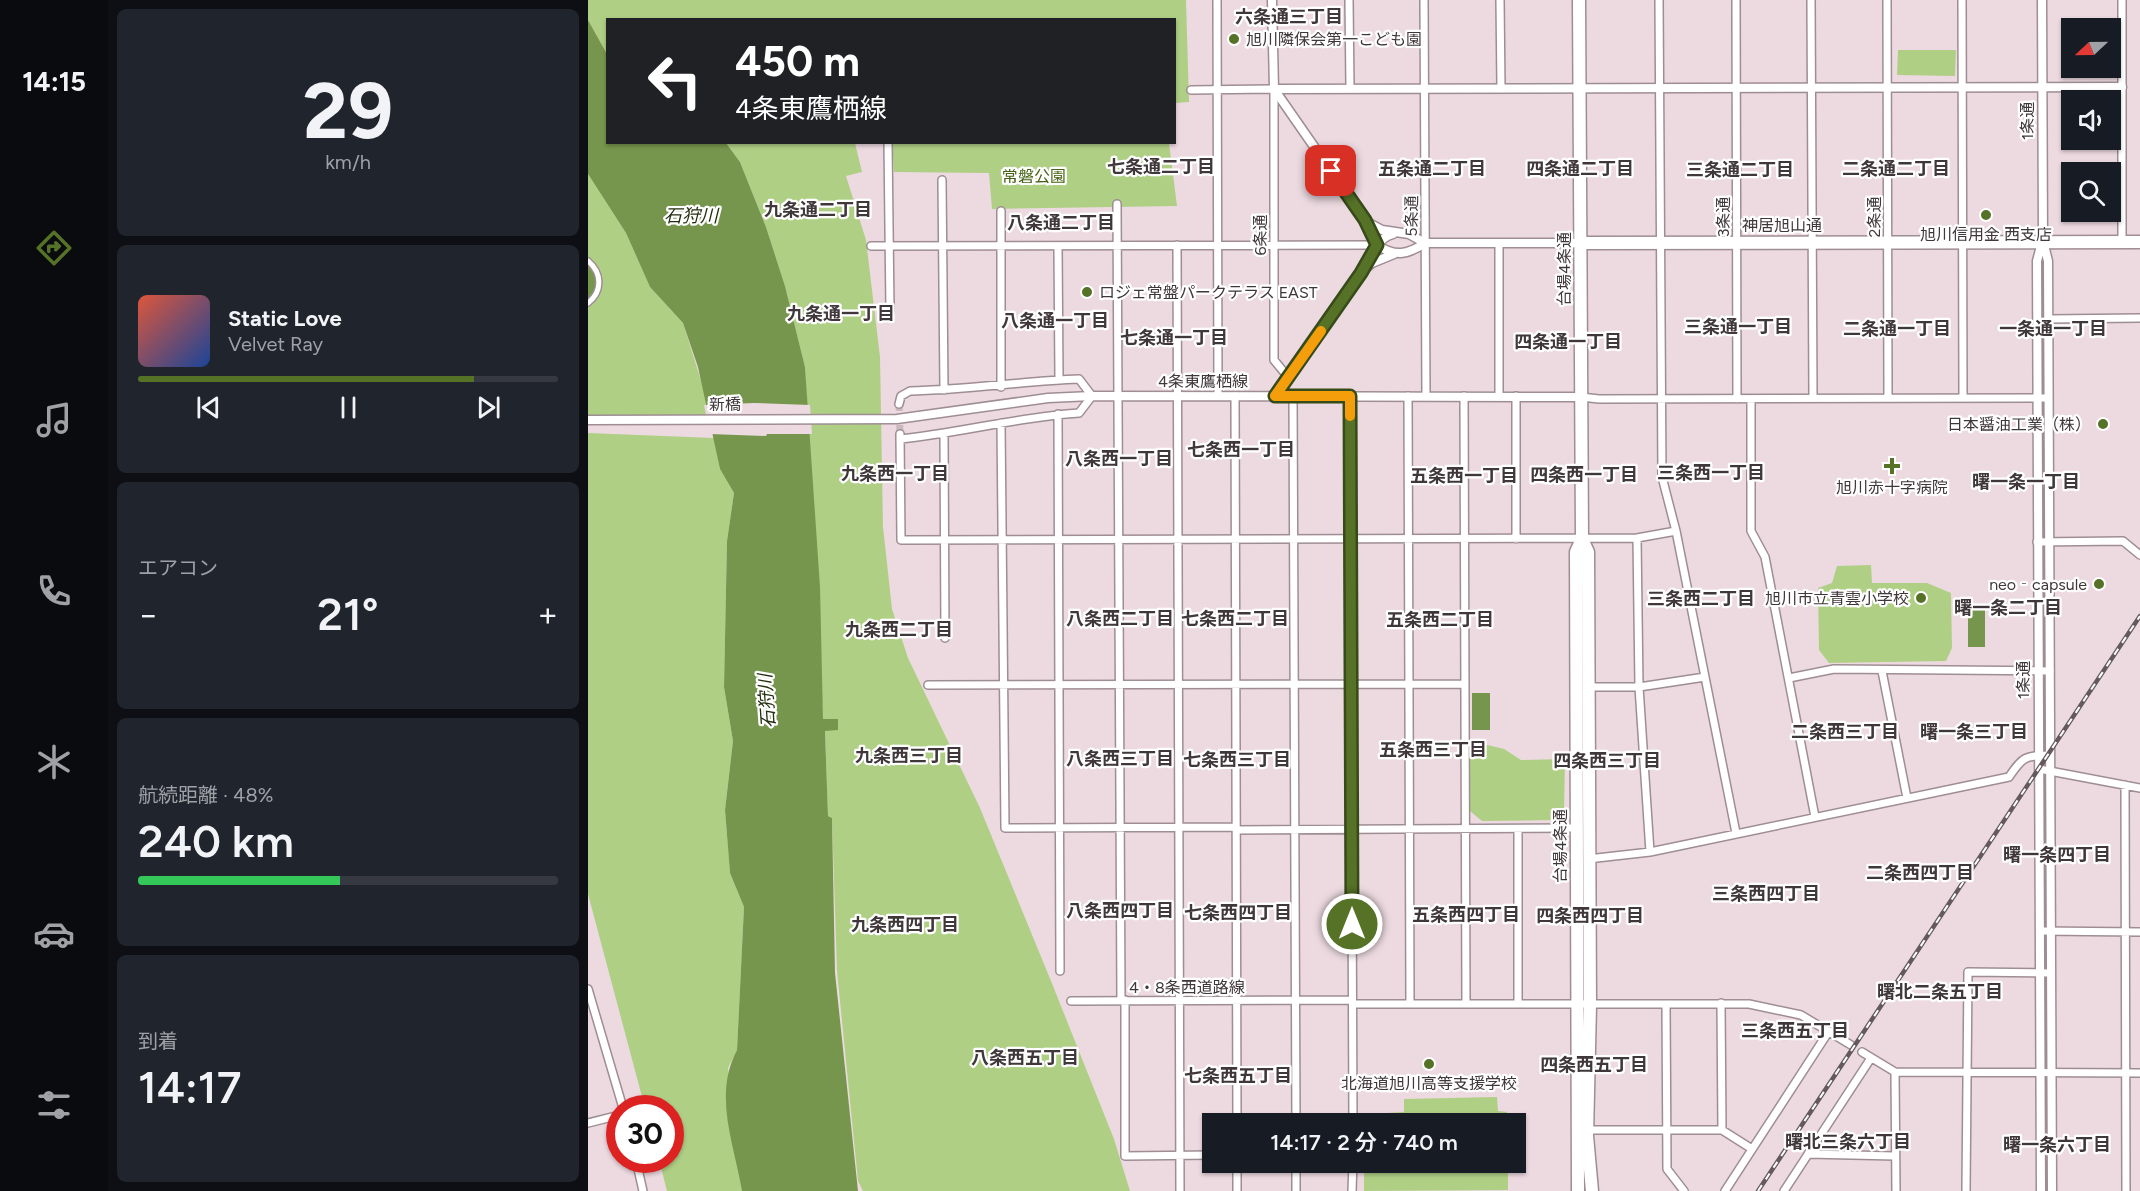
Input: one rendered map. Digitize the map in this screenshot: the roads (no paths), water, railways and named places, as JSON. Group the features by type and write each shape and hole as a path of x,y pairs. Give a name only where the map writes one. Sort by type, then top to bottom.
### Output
{"highway":[{"name":"台場4条通","path":"1579,0 1582,538 1588,552 1589,687 1590,1005 1587,1133 1592,1191"},
{"name":"神居旭山通","path":"1580,243 2140,242"},
{"name":"台場4条通","path":"1578,1191 1575,552 1582,538"},
{"path":"1583,1191 1587,1133"}],"street":[{"path":"1217,0 1218,396"},
{"path":"1272,0 1274,89 1365,220 1377,245"},
{"path":"1349,0 1350,88"},
{"name":"5条通","path":"1424,0 1426,396"},
{"path":"1500,0 1501,88"},
{"path":"1659,0 1662,477 1676,531 1736,833"},
{"name":"3条通","path":"1736,0 1737,399"},
{"path":"1811,0 1813,399"},
{"name":"2条通","path":"1887,0 1888,399"},
{"path":"1962,0 1963,399"},
{"name":"1条通","path":"2042,0 2043,241 2048,261 2049,319 2052,1191"},
{"path":"2122,0 2122,241"},
{"path":"1191,90 2122,87"},
{"name":"6条通","path":"1274,89 1274,360 1288,377"},
{"path":"888,144 887,246 890,311"},
{"path":"942,180 944,390"},
{"name":"4・8条西道路線","path":"1117,204 1123,1000 1295,1000 1410,1004 1749,1004 1801,1015 1851,1045"},
{"path":"1001,212 1001,387"},
{"name":"神居旭山通","path":"1365,220 1371,226 1394,233 1409,234 1425,243 1580,243"},
{"path":"1275,396 1361,273 1377,245 1385,236 1394,233"},
{"name":"1条通","path":"2041,1191 2037,261 2043,241"},
{"name":"神居旭山通","path":"1361,273 1372,263 1395,254 1409,254 1425,243"},
{"path":"1499,243 1499,396"},
{"path":"1177,245 1180,1191"},
{"path":"871,246 1377,245 1395,254"},
{"path":"1058,246 1059,379"},
{"path":"588,261 597,270 600,283 595,296 588,303"},
{"path":"2049,319 2140,318"},
{"path":"900,400 910,391 1001,387 1059,379 1079,379 1092,396 1079,413 1001,423 944,435 900,436 901,540 1637,538 1676,531"},
{"name":"4条東鷹栖線","path":"862,419 934,415 1048,398 1092,396 1581,397"},
{"path":"1235,396 1236,1113"},
{"path":"1293,396 1296,1113"},
{"path":"1350,396 1353,1113"},
{"path":"1408,396 1410,1004"},
{"path":"1464,396 1466,1004"},
{"path":"1516,396 1516,539"},
{"path":"1581,397 2048,399"},
{"path":"1751,399 1751,531 1765,557 1815,817"},
{"path":"1058,414 1060,971"},
{"name":"新橋","path":"588,420 862,419"},
{"path":"1001,423 1005,828 1294,830 1589,828"},
{"path":"944,435 945,638"},
{"path":"1637,538 1639,687 1650,852"},
{"path":"2037,542 2123,541 2140,555"},
{"path":"1789,678 1834,669 2050,671"},
{"path":"1882,671 1907,798"},
{"path":"1576,687 1639,687 1705,677"},
{"path":"928,685 1465,684"},
{"path":"1576,859 1650,852 2009,777 2020,760 2038,755 2050,755"},
{"path":"2039,768 2140,788"},
{"path":"2125,784 2126,1191"},
{"path":"1518,829 1518,1004"},
{"path":"2040,931 2140,932"},
{"path":"1966,1191 1968,972 2051,973"},
{"path":"588,989 619,1095"},
{"path":"1071,1000 1123,1000 1125,1156 1202,1155"},
{"path":"1721,1003 1722,1130"},
{"path":"1666,1004 1666,1169 1678,1189"},
{"path":"1725,1191 1829,1031"},
{"path":"1862,1052 1895,1072 2140,1073"},
{"path":"1784,1191 1871,1058"},
{"path":"1895,1072 1896,1191"},
{"path":"588,1123 606,1118"},
{"path":"1587,1133 1666,1129 1722,1130 1752,1149"},
{"path":"1808,1154 1895,1156"},
{"path":"639,1173 643,1191"},
{"path":"1237,1173 1237,1191"},
{"path":"1296,1173 1296,1191"},
{"path":"1352,1191 1353,1173"}],"water":[{"name":"石狩川","path":"588,20 606,52 606,144 727,144 740,162 766,227 785,286 805,367 820,587 823,719 838,719 838,730 825,731 828,816 832,818 835,973 858,1191 742,1191 726,1102 730,1067 737,1050 744,907 730,873 725,810 733,741 724,687 727,541 734,493 720,469 698,367 683,323 650,287 626,233 588,174"},
{"path":"588,264 596,277 596,287 588,300"},
{"path":"1968,609 1985,609 1985,647 1968,647"},
{"path":"1472,693 1490,693 1490,730 1472,730"}],"tunnel":[{"path":"899,404 900,434"}],"railway":[{"path":"1758,1191 2140,616"}],"place":[{"name":"旭川隣保会第一こども園","path":"1234,39"},
{"name":"旭川信用金 西支店","path":"1986,215"},
{"name":"ロジェ常盤パークテラス EAST","path":"1087,292"},
{"name":"日本醤油工業（株）","path":"2103,424"},
{"name":"旭川赤十字病院","path":"1892,466"},
{"name":"neo‐capsule","path":"2099,584"},
{"name":"旭川市立青雲小学校","path":"1921,598"},
{"name":"北海道旭川高等支援学校","path":"1429,1064"}],"district":[{"name":"六条通三丁目","path":"1289,17"},
{"name":"七条通二丁目","path":"1161,167"},
{"name":"五条通二丁目","path":"1432,169"},
{"name":"四条通二丁目","path":"1580,169"},
{"name":"二条通二丁目","path":"1896,169"},
{"name":"三条通二丁目","path":"1740,170"},
{"name":"九条通二丁目","path":"818,210"},
{"name":"八条通二丁目","path":"1061,223"},
{"name":"九条通一丁目","path":"841,314"},
{"name":"八条通一丁目","path":"1055,321"},
{"name":"三条通一丁目","path":"1738,327"},
{"name":"二条通一丁目","path":"1897,329"},
{"name":"一条通一丁目","path":"2053,329"},
{"name":"七条通一丁目","path":"1174,338"},
{"name":"四条通一丁目","path":"1568,342"},
{"name":"七条西一丁目","path":"1241,450"},
{"name":"八条西一丁目","path":"1119,459"},
{"name":"三条西一丁目","path":"1711,473"},
{"name":"九条西一丁目","path":"895,474"},
{"name":"四条西一丁目","path":"1584,475"},
{"name":"五条西一丁目","path":"1464,476"},
{"name":"曙一条一丁目","path":"2026,482"},
{"name":"三条西二丁目","path":"1701,599"},
{"name":"曙一条二丁目","path":"2008,608"},
{"name":"八条西二丁目","path":"1120,619"},
{"name":"七条西二丁目","path":"1235,619"},
{"name":"五条西二丁目","path":"1440,620"},
{"name":"九条西二丁目","path":"899,630"},
{"name":"二条西三丁目","path":"1845,732"},
{"name":"曙一条三丁目","path":"1974,732"},
{"name":"五条西三丁目","path":"1433,750"},
{"name":"九条西三丁目","path":"909,756"},
{"name":"八条西三丁目","path":"1120,759"},
{"name":"七条西三丁目","path":"1237,760"},
{"name":"四条西三丁目","path":"1607,761"},
{"name":"曙一条四丁目","path":"2057,855"},
{"name":"二条西四丁目","path":"1920,873"},
{"name":"三条西四丁目","path":"1766,894"},
{"name":"八条西四丁目","path":"1120,911"},
{"name":"七条西四丁目","path":"1238,913"},
{"name":"五条西四丁目","path":"1466,915"},
{"name":"四条西四丁目","path":"1590,916"},
{"name":"九条西四丁目","path":"905,925"},
{"name":"曙北二条五丁目","path":"1940,992"},
{"name":"三条西五丁目","path":"1795,1031"},
{"name":"八条西五丁目","path":"1025,1058"},
{"name":"四条西五丁目","path":"1594,1065"},
{"name":"七条西五丁目","path":"1238,1076"},
{"name":"曙北三条六丁目","path":"1848,1142"},
{"name":"曙一条六丁目","path":"2057,1145"}],"park label":[{"name":"常磐公園","path":"1034,176"}]}
